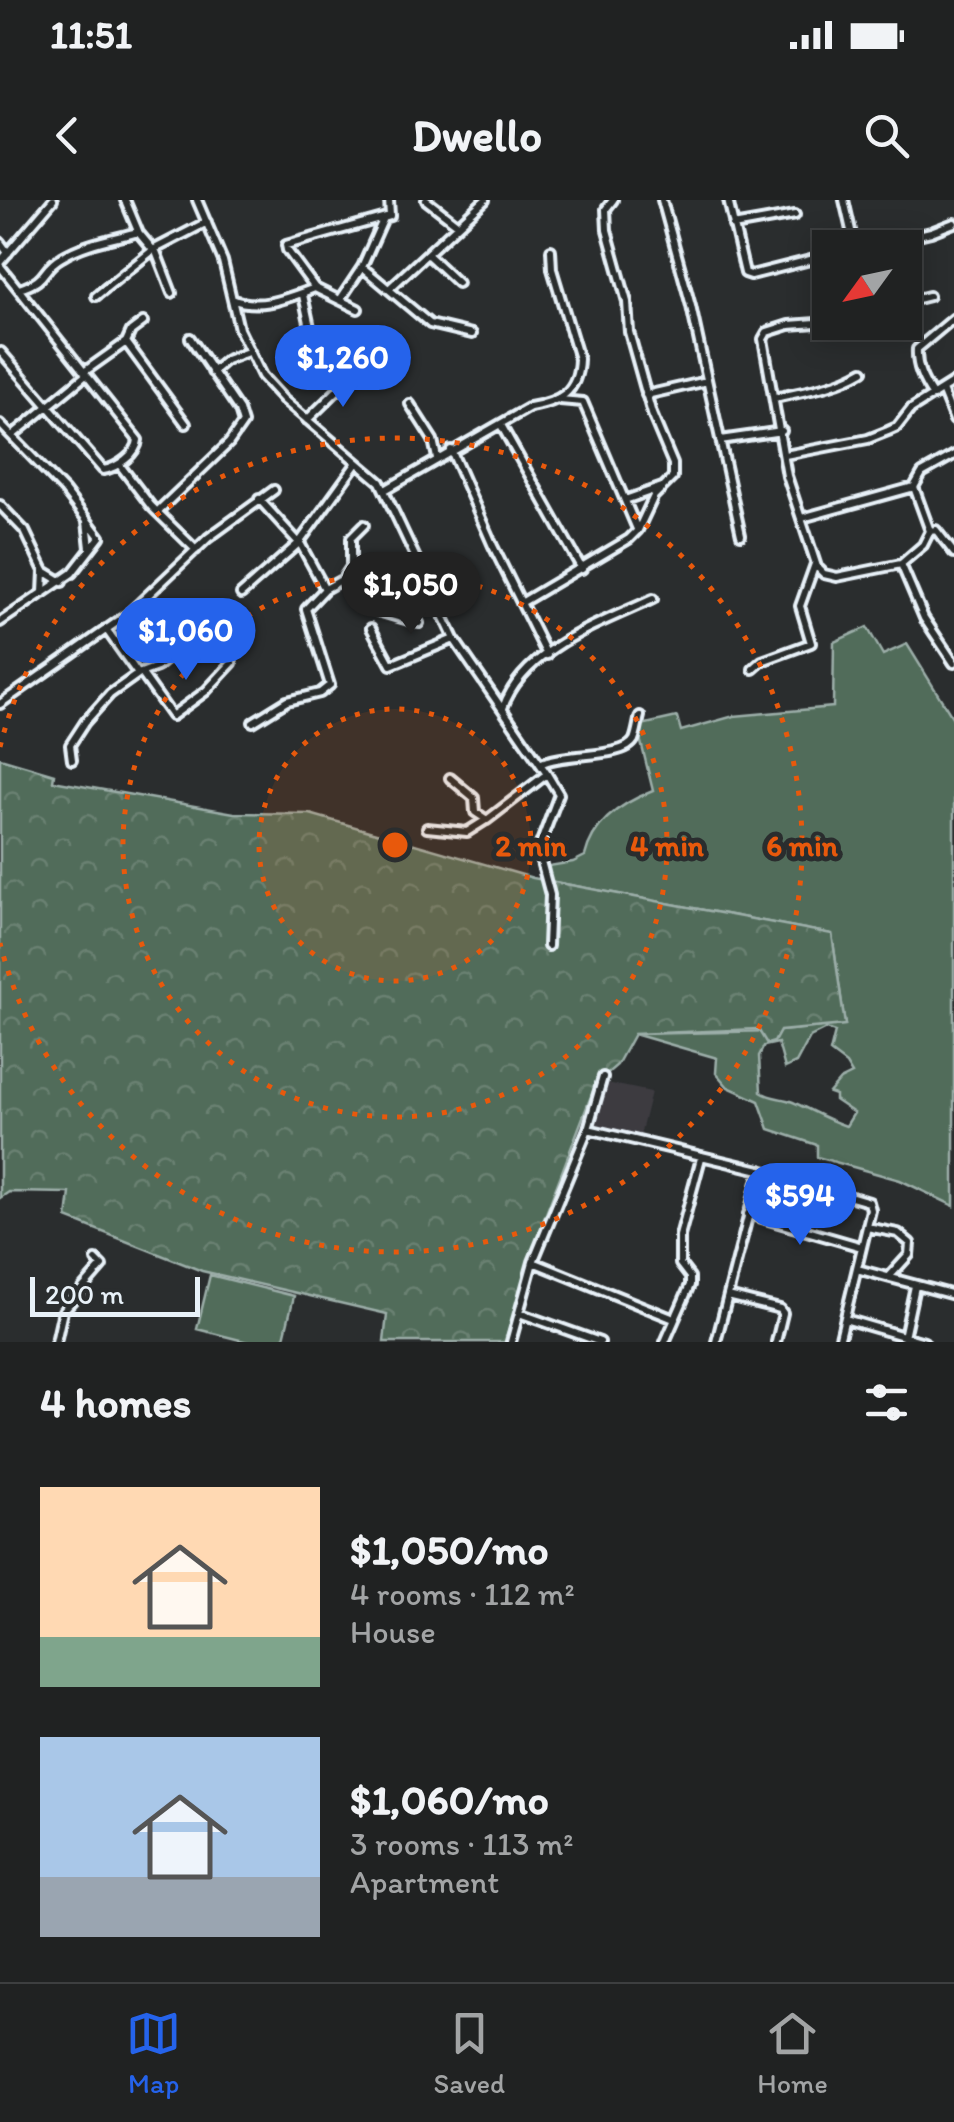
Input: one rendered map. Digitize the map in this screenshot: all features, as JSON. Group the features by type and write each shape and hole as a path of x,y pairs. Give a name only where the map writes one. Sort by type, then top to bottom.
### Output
{"street":[{"path":"1,352 102,470 118,464 140,442 0,264 52,200"},
{"path":"125,200 138,232 154,249 172,293"},
{"path":"197,200 223,262 248,352 273,389 386,490 454,639 559,794 538,850 550,895 548,946"},
{"path":"358,309 315,288 286,245 383,219 392,214 390,200"},
{"path":"426,200 457,224"},
{"path":"390,288 485,200"},
{"path":"521,603 629,539 662,486 673,476 674,464 646,394 631,342 626,302 607,230 606,209 612,200"},
{"path":"662,200 691,306 740,535"},
{"path":"728,200 744,273 751,275 812,260"},
{"path":"844,200 851,230"},
{"path":"733,226 795,215"},
{"path":"340,300 362,267 383,219"},
{"path":"96,296 154,249 207,222"},
{"path":"922,234 954,223"},
{"path":"19,289 38,282 49,266 67,254 138,232"},
{"path":"0,242 8,253"},
{"path":"551,250 552,269 579,360 579,370 560,400"},
{"path":"427,254 458,283"},
{"path":"362,267 430,324 472,334"},
{"path":"232,299 254,305 304,295 315,288"},
{"path":"304,295 313,341"},
{"path":"922,298 929,296"},
{"path":"933,396 923,381 917,349 954,318"},
{"path":"13,435 126,342 142,322"},
{"path":"812,323 770,329 764,334 790,488 815,562 830,577 901,564 936,530 954,552"},
{"path":"157,512 229,443 243,424 239,410 190,338"},
{"path":"126,342 186,424"},
{"path":"212,372 226,360 248,352"},
{"path":"775,398 805,389 832,387 864,372"},
{"path":"307,420 354,374"},
{"path":"646,394 707,381"},
{"path":"785,456 888,432 911,409 954,382"},
{"path":"942,390 954,420"},
{"path":"386,490 530,408 560,400 584,402 638,530"},
{"path":"410,404 436,446 437,458"},
{"path":"0,424 86,516 100,537 62,582 0,622"},
{"path":"501,425 582,569"},
{"path":"720,440 782,431"},
{"path":"436,446 449,451 547,654"},
{"path":"929,534 914,488 922,473 954,455"},
{"path":"118,464 157,512 196,550"},
{"path":"241,594 299,543 356,464"},
{"path":"625,500 662,486"},
{"path":"802,518 914,488"},
{"path":"0,704 106,630 152,594 196,550 274,490"},
{"path":"259,499 299,543 325,588"},
{"path":"0,505 24,531 44,571 43,592"},
{"path":"253,722 286,701 320,692 330,685 306,609 351,568 352,538 364,525"},
{"path":"754,668 762,661 810,643 800,606 815,562"},
{"path":"901,564 924,618 954,662"},
{"path":"44,571 62,582"},
{"path":"343,579 368,608 419,624"},
{"path":"502,710 518,680 547,654 653,599"},
{"path":"72,760 70,746 110,694 156,668 210,625"},
{"path":"371,628 391,665 454,639"},
{"path":"106,630 172,716 219,679 232,663"},
{"path":"540,764 556,757 603,754 625,748 633,741 640,716"},
{"path":"428,828 467,832 547,774"},
{"path":"450,778 474,798 475,812 487,820"},
{"path":"511,1342 533,1262 588,1130 603,1077"},
{"path":"588,1130 760,1170 869,1202 872,1210 839,1342"},
{"path":"665,1342 691,1282 680,1264 680,1236 701,1158"},
{"path":"716,1342 760,1170"},
{"path":"748,1214 862,1248"},
{"path":"867,1227 898,1233 910,1243 909,1254 889,1277"},
{"path":"56,1342 63,1311 102,1266 96,1260"},
{"path":"533,1262 674,1318"},
{"path":"857,1268 954,1296"},
{"path":"904,1339 915,1286"},
{"path":"728,1296 780,1308 783,1313 776,1342"},
{"path":"519,1312 600,1342"},
{"path":"845,1319 924,1342"}],"shaded area":[{"path":"607,1083 651,1092 640,1136 596,1126"}],"green space":[{"path":"867,627 883,655 907,644 954,720 954,1206 900,1180 817,1157 817,1145 769,1129 759,1101 728,1087 716,1073 717,1058 634,1034 780,1031 845,1025 832,934 549,881 549,866 585,856 594,833 610,815 653,791 637,726 677,717 681,731 734,716 833,707 834,642","holes":["826,1029 835,1032 830,1052 852,1074 840,1080 829,1093 854,1113 846,1126 761,1092 759,1056 764,1046 778,1043 785,1068 796,1063 810,1037"]},
{"path":"0,758 54,774 53,781 234,813 310,814 533,878 832,934 845,1025 780,1031 774,1042 767,1044 758,1029 634,1034 617,1065 596,1083 544,1219 505,1342 384,1342 387,1314 202,1271 67,1218 70,1193 9,1192 0,1198"},
{"path":"210,1275 294,1296 283,1342 248,1342 197,1329"}]}
